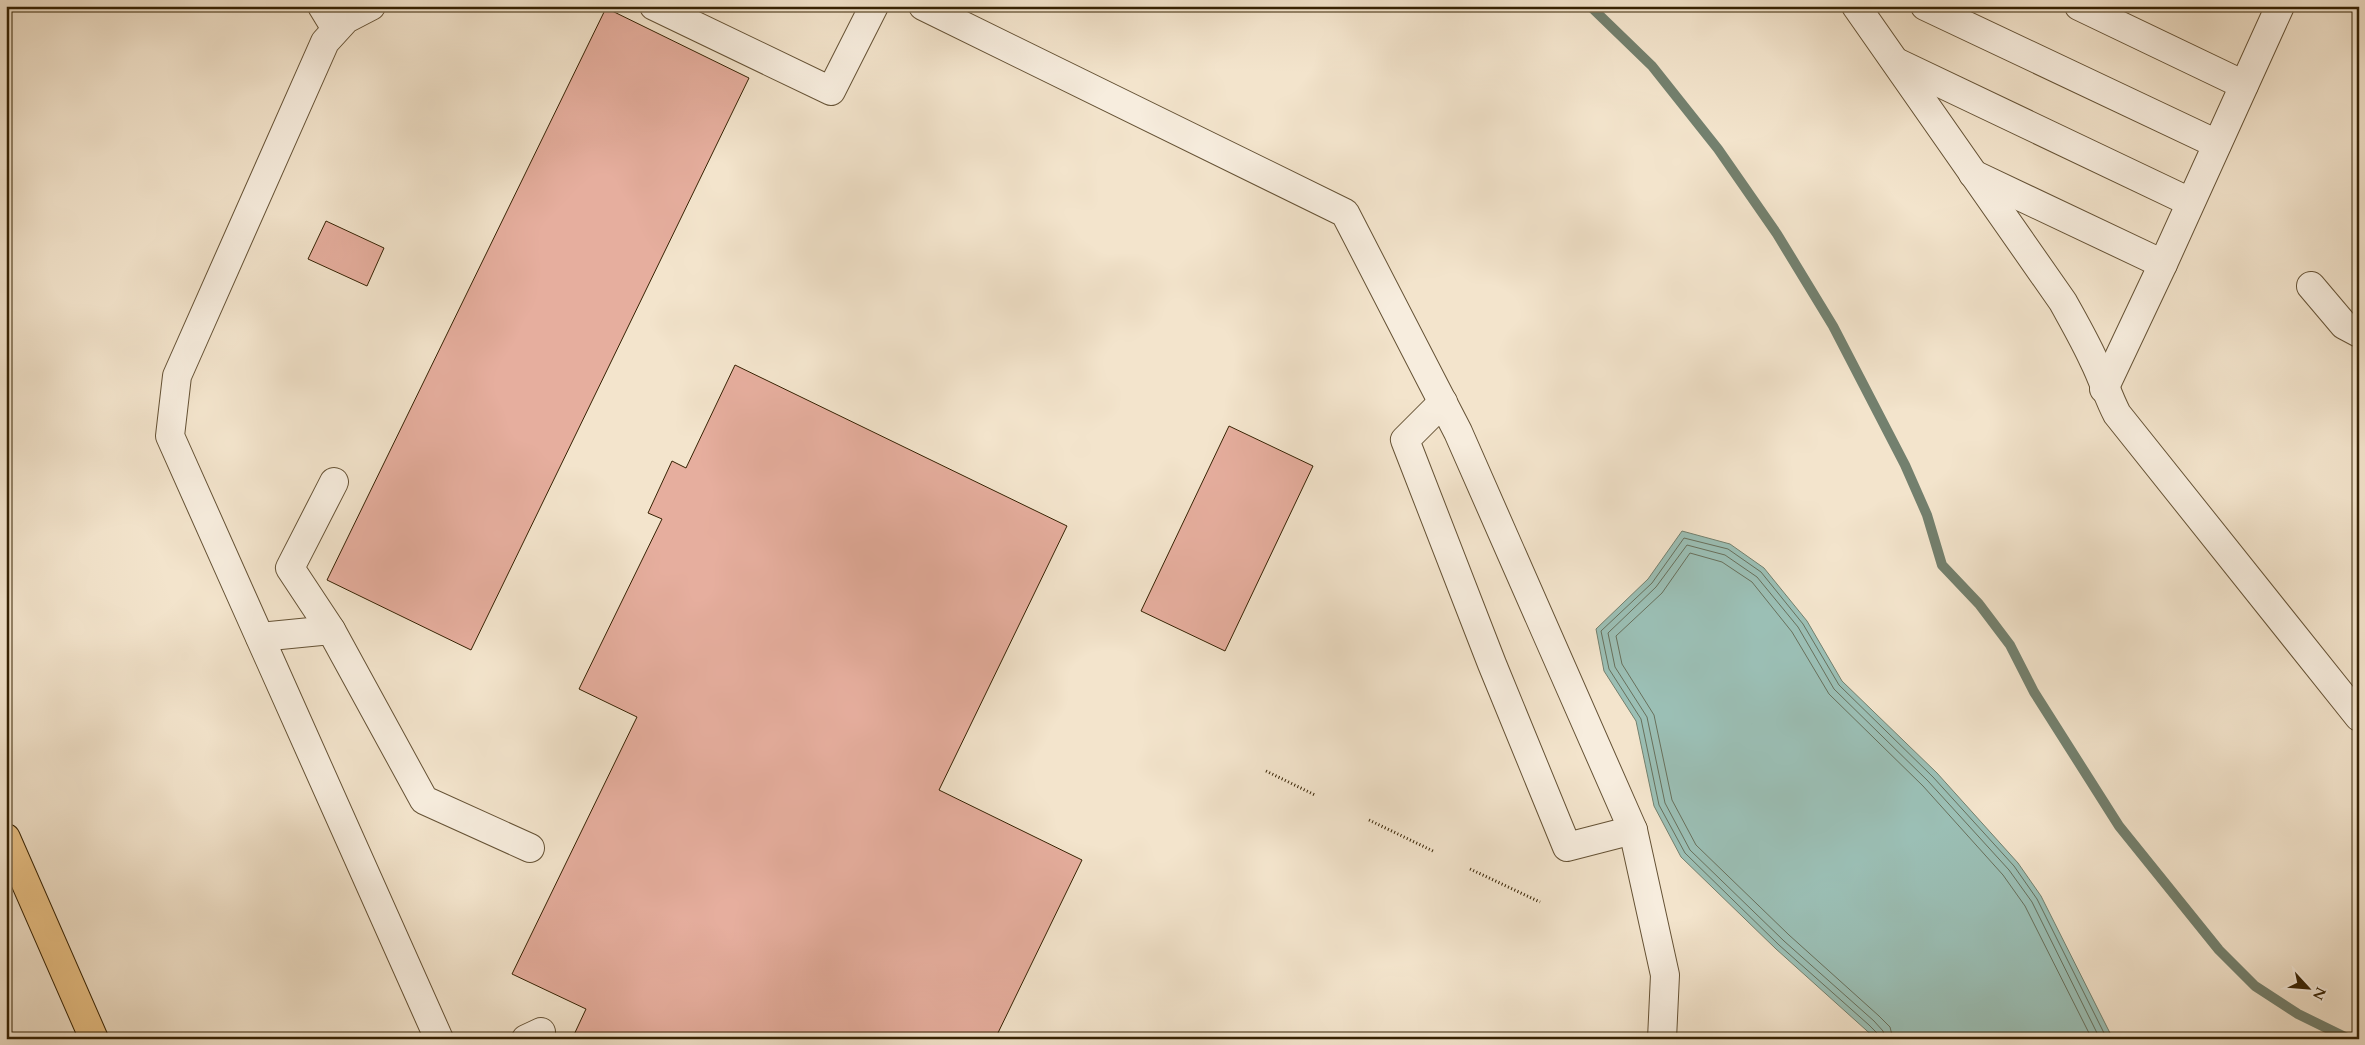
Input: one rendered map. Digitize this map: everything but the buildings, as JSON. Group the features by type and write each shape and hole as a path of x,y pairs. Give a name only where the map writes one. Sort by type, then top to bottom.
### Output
{"highway":[{"path":"6,838 94,1039"}],"lane":[{"path":"322,6 336,29"},
{"path":"371,6 346,19 325,42 177,376 170,436 439,1039"},
{"path":"654,6 831,91 874,6"},
{"path":"923,6 1345,213 1462,441 1633,830 1664,975 1662,1039"},
{"path":"1856,6 2063,302 2096,364 2104,389 2118,414 2359,717"},
{"path":"1925,6 2217,144"},
{"path":"2080,6 2244,85"},
{"path":"2104,389 2244,85 2274,8"},
{"path":"1896,62 2190,202"},
{"path":"1971,173 2163,264"},
{"path":"2311,286 2344,325 2359,333"},
{"path":"1442,402 1405,440 1492,664 1567,847 1633,830"},
{"path":"334,482 290,568 331,630 424,800 530,848"},
{"path":"260,637 331,630"}],"path":[{"path":"1266,771 1315,795"},
{"path":"1369,820 1435,852"},
{"path":"1470,868 1540,902"}],"water":[{"path":"1682,531 1730,544 1764,568 1807,621 1842,681 1937,773 2018,863 2041,896 2113,1039 1876,1039 1776,949 1681,857 1654,806 1636,721 1604,671 1596,629 1648,579"}],"waterway":[{"path":"1590,6 1652,66 1718,149 1777,234 1833,326 1905,465 1927,515 1942,565 1979,604 2010,645 2034,692 2119,826 2219,950 2255,986 2298,1014 2349,1039"}]}
